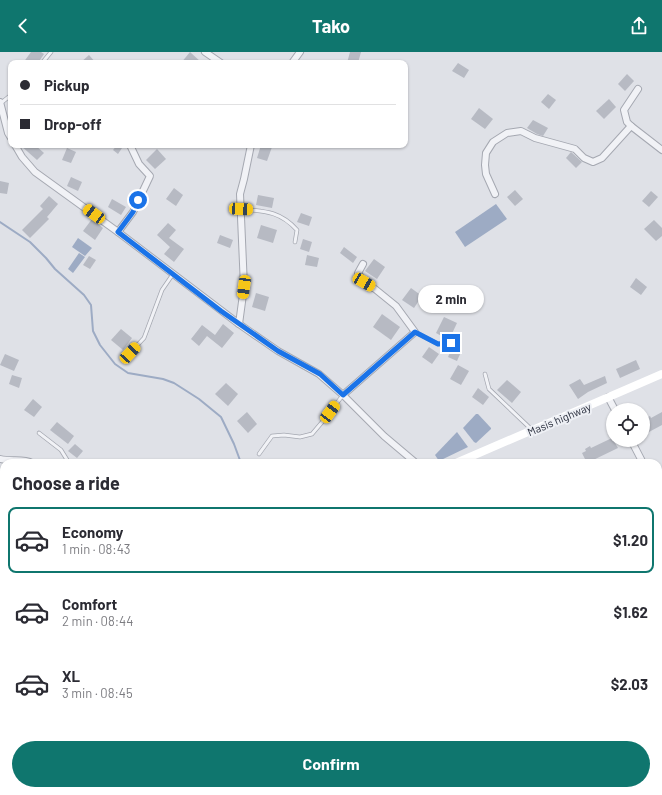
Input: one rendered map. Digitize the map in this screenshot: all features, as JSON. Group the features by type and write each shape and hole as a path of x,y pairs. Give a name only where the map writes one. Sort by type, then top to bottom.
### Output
{"main road":[{"name":"Masis highway","path":"465,459 662,374"}],"street":[{"path":"205,52 217,60"},
{"path":"638,89 624,110 627,122 662,150"},
{"path":"1,103 8,133"},
{"path":"494,194 486,174 486,153 493,142 507,133 521,131 535,138 575,149 584,158 593,162 602,158 631,126"},
{"path":"17,148 22,157 35,172 118,232 239,324 278,351 320,374 384,436 411,459"},
{"path":"118,232 133,212 150,176 139,164 131,148"},
{"path":"239,324 244,287 240,194 250,148"},
{"path":"343,395 415,332 396,306 364,282 358,273 363,264"},
{"path":"608,397 611,403"},
{"path":"635,447 641,459"}],"lane":[{"path":"44,60 51,52"},
{"path":"241,209 261,210 282,216 297,230 295,242"},
{"path":"130,353 144,338 162,290 173,274"},
{"path":"415,332 438,344 451,343"},
{"path":"485,374 488,388 532,430"},
{"path":"259,454 272,436 284,435 300,437 312,434 343,395"},
{"path":"39,433 61,450 67,459"}],"water":[{"path":"496,204 507,219 465,247 455,232"},
{"path":"78,238 92,248 85,256 72,247"},
{"path":"79,253 85,257 73,273 68,269"},
{"path":"476,414 478,414 491,429 476,443 463,428"},
{"path":"457,432 468,447 443,459 438,459 435,455"}],"building":[{"path":"31,52 41,52 44,54 40,60 25,60"},
{"path":"190,52 199,60 183,60"},
{"path":"350,52 361,52 359,60 348,60"},
{"path":"89,55 93,60 83,60"},
{"path":"458,63 469,70 464,78 452,71"},
{"path":"627,74 634,81 625,91 618,84"},
{"path":"548,94 556,100 549,109 541,102"},
{"path":"609,99 616,107 604,119 596,111"},
{"path":"479,108 493,119 485,129 471,119"},
{"path":"533,120 548,128 543,136 527,128"},
{"path":"23,148 38,148 44,153 37,160"},
{"path":"67,148 76,152 71,163 62,160"},
{"path":"115,148 122,148 118,154 113,150"},
{"path":"260,148 272,148 267,161 257,158"},
{"path":"157,149 166,159 155,169 146,160"},
{"path":"571,152 582,162 576,168 566,158"},
{"path":"71,177 82,182 78,191 67,186"},
{"path":"0,181 9,183 7,194 0,193"},
{"path":"174,188 183,195 176,206 166,199"},
{"path":"515,190 523,199 515,206 507,197"},
{"path":"651,191 658,197 649,207 642,201"},
{"path":"258,195 274,198 272,208 256,205"},
{"path":"49,196 58,204 47,217 49,219 30,238 22,230 43,209 40,206"},
{"path":"112,199 126,207 121,215 108,207"},
{"path":"301,213 312,217 309,226 297,222"},
{"path":"92,219 103,228 95,240 83,231"},
{"path":"654,220 662,228 662,236 656,241 644,229"},
{"path":"168,223 176,230 169,238 184,249 174,262 164,254 170,247 157,235"},
{"path":"261,225 277,230 273,243 257,238"},
{"path":"220,235 233,240 230,248 217,243"},
{"path":"303,239 312,242 309,252 300,249"},
{"path":"344,247 357,257 353,263 340,253"},
{"path":"307,255 319,258 317,267 305,265"},
{"path":"89,256 96,260 90,269 83,265"},
{"path":"374,259 385,267 377,279 365,271"},
{"path":"636,278 647,287 641,295 630,287"},
{"path":"411,288 422,296 414,308 402,300"},
{"path":"256,293 269,297 265,311 252,307"},
{"path":"382,314 400,327 391,340 373,327"},
{"path":"444,317 457,323 449,340 436,333"},
{"path":"223,324 234,333 222,348 207,336 199,346 191,339 202,325 215,335"},
{"path":"121,329 132,338 123,350 111,340"},
{"path":"429,347 439,354 432,364 422,357"},
{"path":"452,348 461,352 457,361 448,357"},
{"path":"5,354 19,360 14,371 0,365"},
{"path":"636,360 640,369 620,378 616,369"},
{"path":"458,365 469,371 461,385 450,379"},
{"path":"12,375 22,378 19,388 9,384"},
{"path":"605,376 607,383 588,392 578,399 569,385 580,379 584,385"},
{"path":"507,380 521,392 512,403 497,390"},
{"path":"226,383 238,394 228,406 215,394"},
{"path":"478,388 489,397 483,405 472,397"},
{"path":"33,399 42,407 34,417 24,410"},
{"path":"247,412 257,424 248,433 237,421"},
{"path":"662,412 662,425 650,431 650,416 651,418"},
{"path":"57,422 74,436 68,444 50,430"},
{"path":"606,441 606,447 618,448 595,459 585,459 582,453 590,446 591,448"},
{"path":"75,444 83,451 77,458 68,451"}],"waterway":[{"path":"0,222 30,242 55,269 84,295 91,305 93,331 100,345 115,364 128,373 163,379 174,383 199,399 221,417 240,459"}],"route":[{"path":"138,200 133,212 118,232 221,311 278,351 320,374 343,395 415,332 438,344 451,343"}]}
